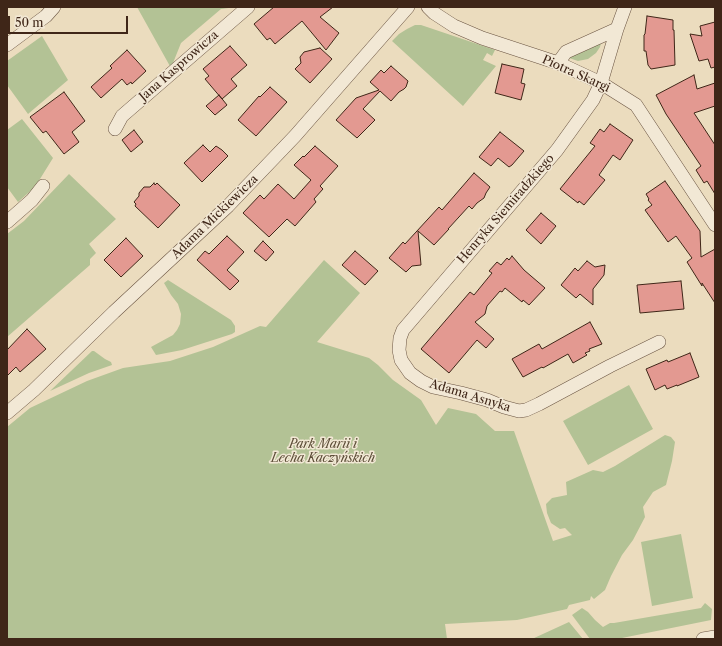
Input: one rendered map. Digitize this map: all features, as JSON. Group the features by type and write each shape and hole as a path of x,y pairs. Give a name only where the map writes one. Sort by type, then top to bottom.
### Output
{"street":[{"path":"7,45 46,16 54,7"},
{"name":"Jana Kasprowicza","path":"115,129 122,116 248,7"},
{"name":"Adama Mickiewicza","path":"7,413 34,390 114,312 228,206 295,136 408,7"},
{"name":"Piotra Skargi","path":"428,7 434,14 454,26 482,38 558,63 602,83 636,106 715,225"},
{"name":"Henryka Siemiradzkiego","path":"403,330 557,150 593,100 602,83 617,29 625,7"},
{"path":"558,63 566,52 617,29"},
{"path":"7,222 32,200 43,186"},
{"name":"Adama Asnyka","path":"403,330 400,338 399,350 401,360 410,373 421,381 433,387 487,400 504,408 519,411 526,410 539,404 659,342"},
{"path":"703,639 715,636"}],"green space":[{"path":"137,7 236,7 221,9 181,43 171,68"},
{"path":"415,25 421,25 495,50 492,56 487,53 483,60 496,66 463,106 392,41 399,34"},
{"path":"42,36 68,80 28,114 7,85 7,61"},
{"path":"601,43 600,47 596,53 588,59 578,61 569,58 589,49"},
{"path":"22,119 53,158 35,187 18,202 7,187 7,130"},
{"path":"69,174 116,219 89,244 96,253 90,259 90,265 7,337 7,234 24,221"},
{"name":"Park Marii i Lecha Kaczyńskich","path":"324,260 360,293 317,342 369,358 393,380 421,400 436,425 448,408 476,414 495,431 514,431 553,541 572,535 565,528 560,529 551,523 547,513 546,504 552,498 567,495 566,482 593,470 603,472 665,435 671,437 675,442 666,485 653,492 643,507 645,517 633,540 622,555 605,590 594,599 591,596 590,600 569,605 567,609 517,620 445,624 447,639 7,639 7,427 30,408 87,381 123,368 170,361 213,347 260,326 266,327"},
{"path":"168,280 231,320 235,326 235,332 182,350 156,355 151,347 173,335 180,324 181,314 178,304 164,283"},
{"path":"92,351 111,362 112,365 89,373 50,391"},
{"path":"629,385 653,429 588,465 563,421"},
{"path":"681,534 693,598 652,606 641,542"},
{"path":"705,603 712,609 711,620 617,639 590,639 572,615 582,608 603,627 610,623 701,608"},
{"path":"569,622 583,639 532,639"}],"building":[{"path":"274,7 333,7 320,17 339,33 326,50 302,21 275,44 270,38 267,40 254,24"},
{"path":"647,16 673,20 675,65 651,69 648,65 646,51 644,51 644,35"},
{"path":"715,22 715,67 711,68 708,59 699,61 690,34 702,36 700,26"},
{"path":"230,46 247,65 231,79 237,86 222,99 205,79 209,76 203,69"},
{"path":"320,48 332,59 310,83 295,69 301,63 300,57 304,52"},
{"path":"127,50 146,71 132,84 131,82 127,85 122,79 101,98 91,87 112,68 110,66"},
{"path":"502,64 524,69 521,83 525,84 521,100 495,93"},
{"path":"391,66 408,81 406,87 391,101 380,91 363,109 375,120 357,138 336,120 356,98 379,90 370,82 381,70 384,73"},
{"path":"694,75 697,89 715,83 715,106 694,113 715,145 715,194 707,181 704,183 696,170 701,166 666,114 656,95"},
{"path":"270,87 287,102 256,136 238,120 259,96 260,97"},
{"path":"64,92 85,121 72,132 79,142 64,154 46,131 43,133 30,117"},
{"path":"219,95 227,105 215,115 206,106"},
{"path":"610,124 633,140 620,160 613,155 599,175 605,180 584,205 579,201 578,203 560,189 595,146 590,143 600,129 604,132"},
{"path":"134,130 143,142 131,152 122,140"},
{"path":"500,132 524,151 509,167 498,158 491,166 479,157"},
{"path":"203,145 210,152 216,146 228,156 202,182 184,163"},
{"path":"315,146 338,166 320,186 323,189 314,199 316,202 295,226 287,219 269,237 243,213 260,195 264,199 278,184 294,199 311,180 294,165"},
{"path":"474,173 490,187 484,198 472,209 469,206 434,245 418,231 421,265 412,266 406,272 389,258 403,242 405,244 439,207 442,210"},
{"path":"665,181 700,231 701,257 715,249 715,303 687,262 692,258 676,236 668,242 645,210 652,205 646,194"},
{"path":"154,183 155,185 157,183 180,205 158,228 135,206 136,204 134,202 144,187 150,187"},
{"path":"541,213 556,226 541,244 526,230"},
{"path":"227,236 244,252 227,270 239,281 230,290 197,260 205,251 209,254"},
{"path":"126,238 143,256 121,277 104,260"},
{"path":"263,241 274,252 266,261 254,251"},
{"path":"355,251 378,271 365,285 342,265"},
{"path":"512,256 524,270 545,288 529,305 523,300 522,302 505,288 502,292 500,291 487,306 485,314 475,322 494,339 486,348 477,340 449,373 421,349 470,292 474,295 492,273 489,271 497,262 501,265 507,258 509,260"},
{"path":"587,261 595,267 605,265 604,275 593,289 593,305 580,294 576,298 561,285 575,268 578,271"},
{"path":"681,281 684,309 640,313 637,285"},
{"path":"590,322 602,344 589,349 590,351 585,353 587,355 573,363 568,354 523,377 512,359 539,344 542,349"},
{"path":"27,329 46,349 20,372 16,367 7,376 7,350"},
{"path":"690,353 699,377 667,389 665,385 655,390 646,369 667,360 668,362"}]}
